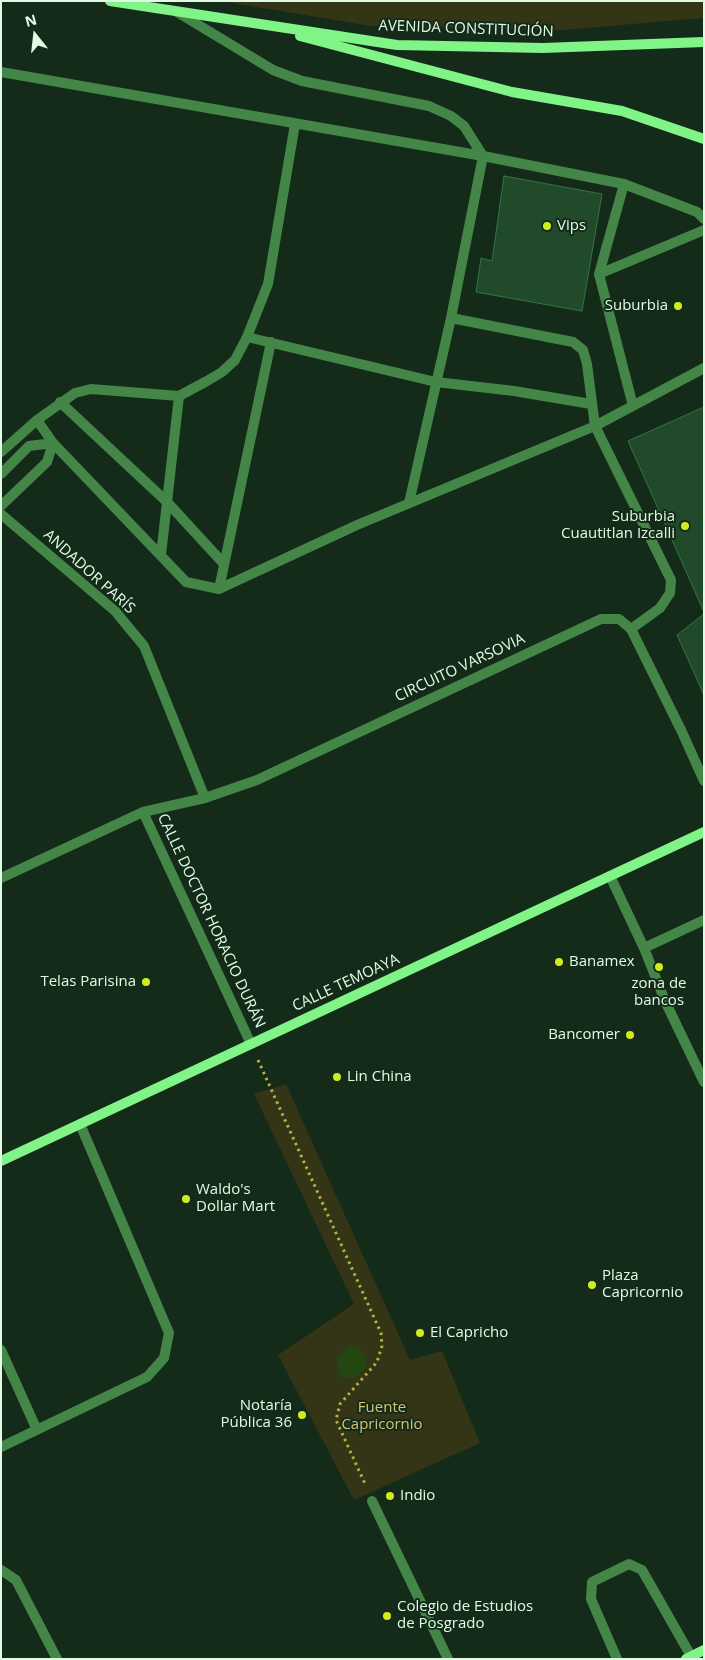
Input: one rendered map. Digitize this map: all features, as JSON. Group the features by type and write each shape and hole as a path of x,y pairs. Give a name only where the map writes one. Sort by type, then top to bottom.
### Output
{"main road":[{"name":"AVENIDA CONSTITUCIÓN","path":"110,1 397,45 544,48 704,42"},
{"path":"253,24 512,92 622,111 704,139"},
{"name":"CALLE TEMOAYA","path":"1,1161 704,832"},
{"path":"690,1658 704,1650"}],"street":[{"path":"177,12 273,70 302,81 429,106 451,116 464,126 483,156 451,318 409,503"},
{"path":"1,72 483,156 624,184 697,212 704,219"},
{"path":"1,452 37,420 75,392 91,389 179,396 222,372 235,360 247,337 268,284 295,124"},
{"path":"624,184 599,274 632,406"},
{"path":"599,274 704,230"},
{"path":"451,318 572,342 582,350 587,364 595,426 671,580 670,593 660,608 631,629 704,780"},
{"path":"247,337 436,382 514,391 591,404"},
{"path":"218,589 271,342"},
{"path":"37,420 53,443 186,582 218,589 356,525 595,426 704,368"},
{"path":"161,555 179,396"},
{"path":"60,402 167,502 224,564"},
{"path":"1,474 29,446 53,443"},
{"path":"1,506 47,462 53,443"},
{"name":"ANDADOR PARÍS","path":"1,514 115,611 144,646 205,798"},
{"name":"CIRCUITO VARSOVIA","path":"1,878 143,812 205,798 257,780 601,619 619,619 631,629"},
{"name":"CALLE DOCTOR HORACIO DURÁN","path":"143,812 251,1044"},
{"path":"610,876 644,948 665,1001 704,1082"},
{"path":"644,948 704,920"},
{"path":"1,1447 147,1377 164,1358 169,1333 80,1124"},
{"path":"1,1350 37,1430"},
{"path":"372,1501 448,1659"},
{"path":"618,1659 591,1598 592,1582 630,1564 642,1570 690,1658"},
{"path":"1,1570 16,1580 56,1659"}],"path":[{"path":"251,1044 381,1333 382,1346 377,1362 340,1404 336,1420 372,1501"}],"green space":[{"path":"220,1 704,1 704,18 562,30 371,26"},
{"name":"Fuente Capricornio","path":"286,1084 410,1360 442,1351 480,1443 354,1500 278,1355 354,1304 254,1094"}],"shaded area":[{"path":"349,1347 357,1348 365,1355 366,1365 364,1370 354,1378 345,1378 339,1374 337,1367 337,1356"}],"building":[{"name":"Vips","path":"504,176 602,194 582,311 476,292 481,258 492,261"},
{"name":"Suburbia Cuautitlan Izcalli","path":"704,407 704,612 628,441"},
{"path":"704,614 704,695 677,635"}],"place":[{"name":"Vips","path":"547,226"},
{"name":"Suburbia","path":"678,306"},
{"name":"Suburbia Cuautitlan Izcalli","path":"685,526"},
{"name":"Banamex","path":"559,962"},
{"name":"zona de bancos","path":"659,967"},
{"name":"Telas Parisina","path":"146,982"},
{"name":"Bancomer","path":"630,1035"},
{"name":"Lin China","path":"337,1077"},
{"name":"Waldo's Dollar Mart","path":"186,1199"},
{"name":"Plaza Capricornio","path":"592,1285"},
{"name":"El Capricho","path":"420,1333"},
{"name":"Notaría Pública 36","path":"302,1415"},
{"name":"Indio","path":"390,1496"},
{"name":"Colegio de Estudios de Posgrado","path":"387,1616"}]}
